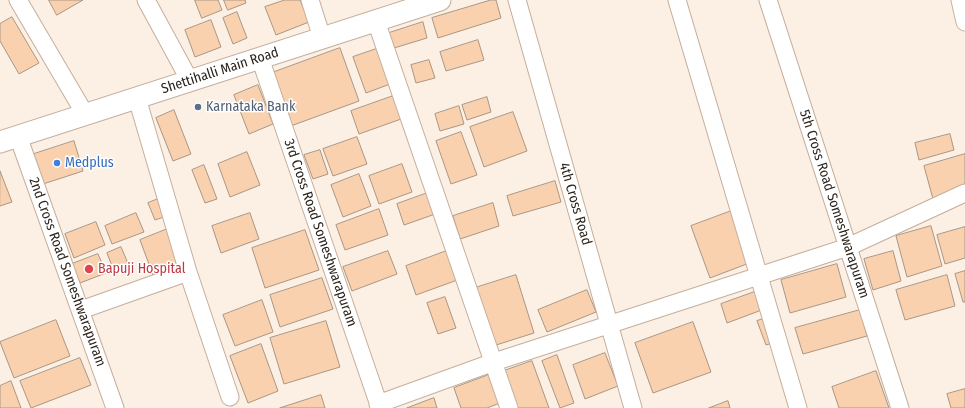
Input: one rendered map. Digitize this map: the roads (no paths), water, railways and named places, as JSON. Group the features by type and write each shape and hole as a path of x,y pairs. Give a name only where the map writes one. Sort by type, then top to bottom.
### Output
{"street":[{"path":"18,0 85,114"},
{"path":"146,0 190,80"},
{"path":"310,0 322,38"},
{"name":"Shettihalli Main Road","path":"9,139 440,0"},
{"name":"4th Cross Road","path":"517,0 633,408"},
{"path":"677,0 798,408"},
{"name":"5th Cross Road Someshwarapuram","path":"768,0 900,408"},
{"path":"960,0 965,22"},
{"path":"376,21 509,408"},
{"name":"3rd Cross Road Someshwarapuram","path":"260,58 379,406"},
{"path":"137,98 188,272 230,397"},
{"name":"2nd Cross Road Someshwarapuram","path":"9,139 81,310 115,408"},
{"path":"379,406 494,362 848,247 965,193"},
{"path":"81,310 188,272"}],"place":[{"name":"Karnataka Bank","path":"198,107"},
{"name":"Medplus","path":"57,163"},
{"name":"Bapuji Hospital","path":"89,269"}]}
